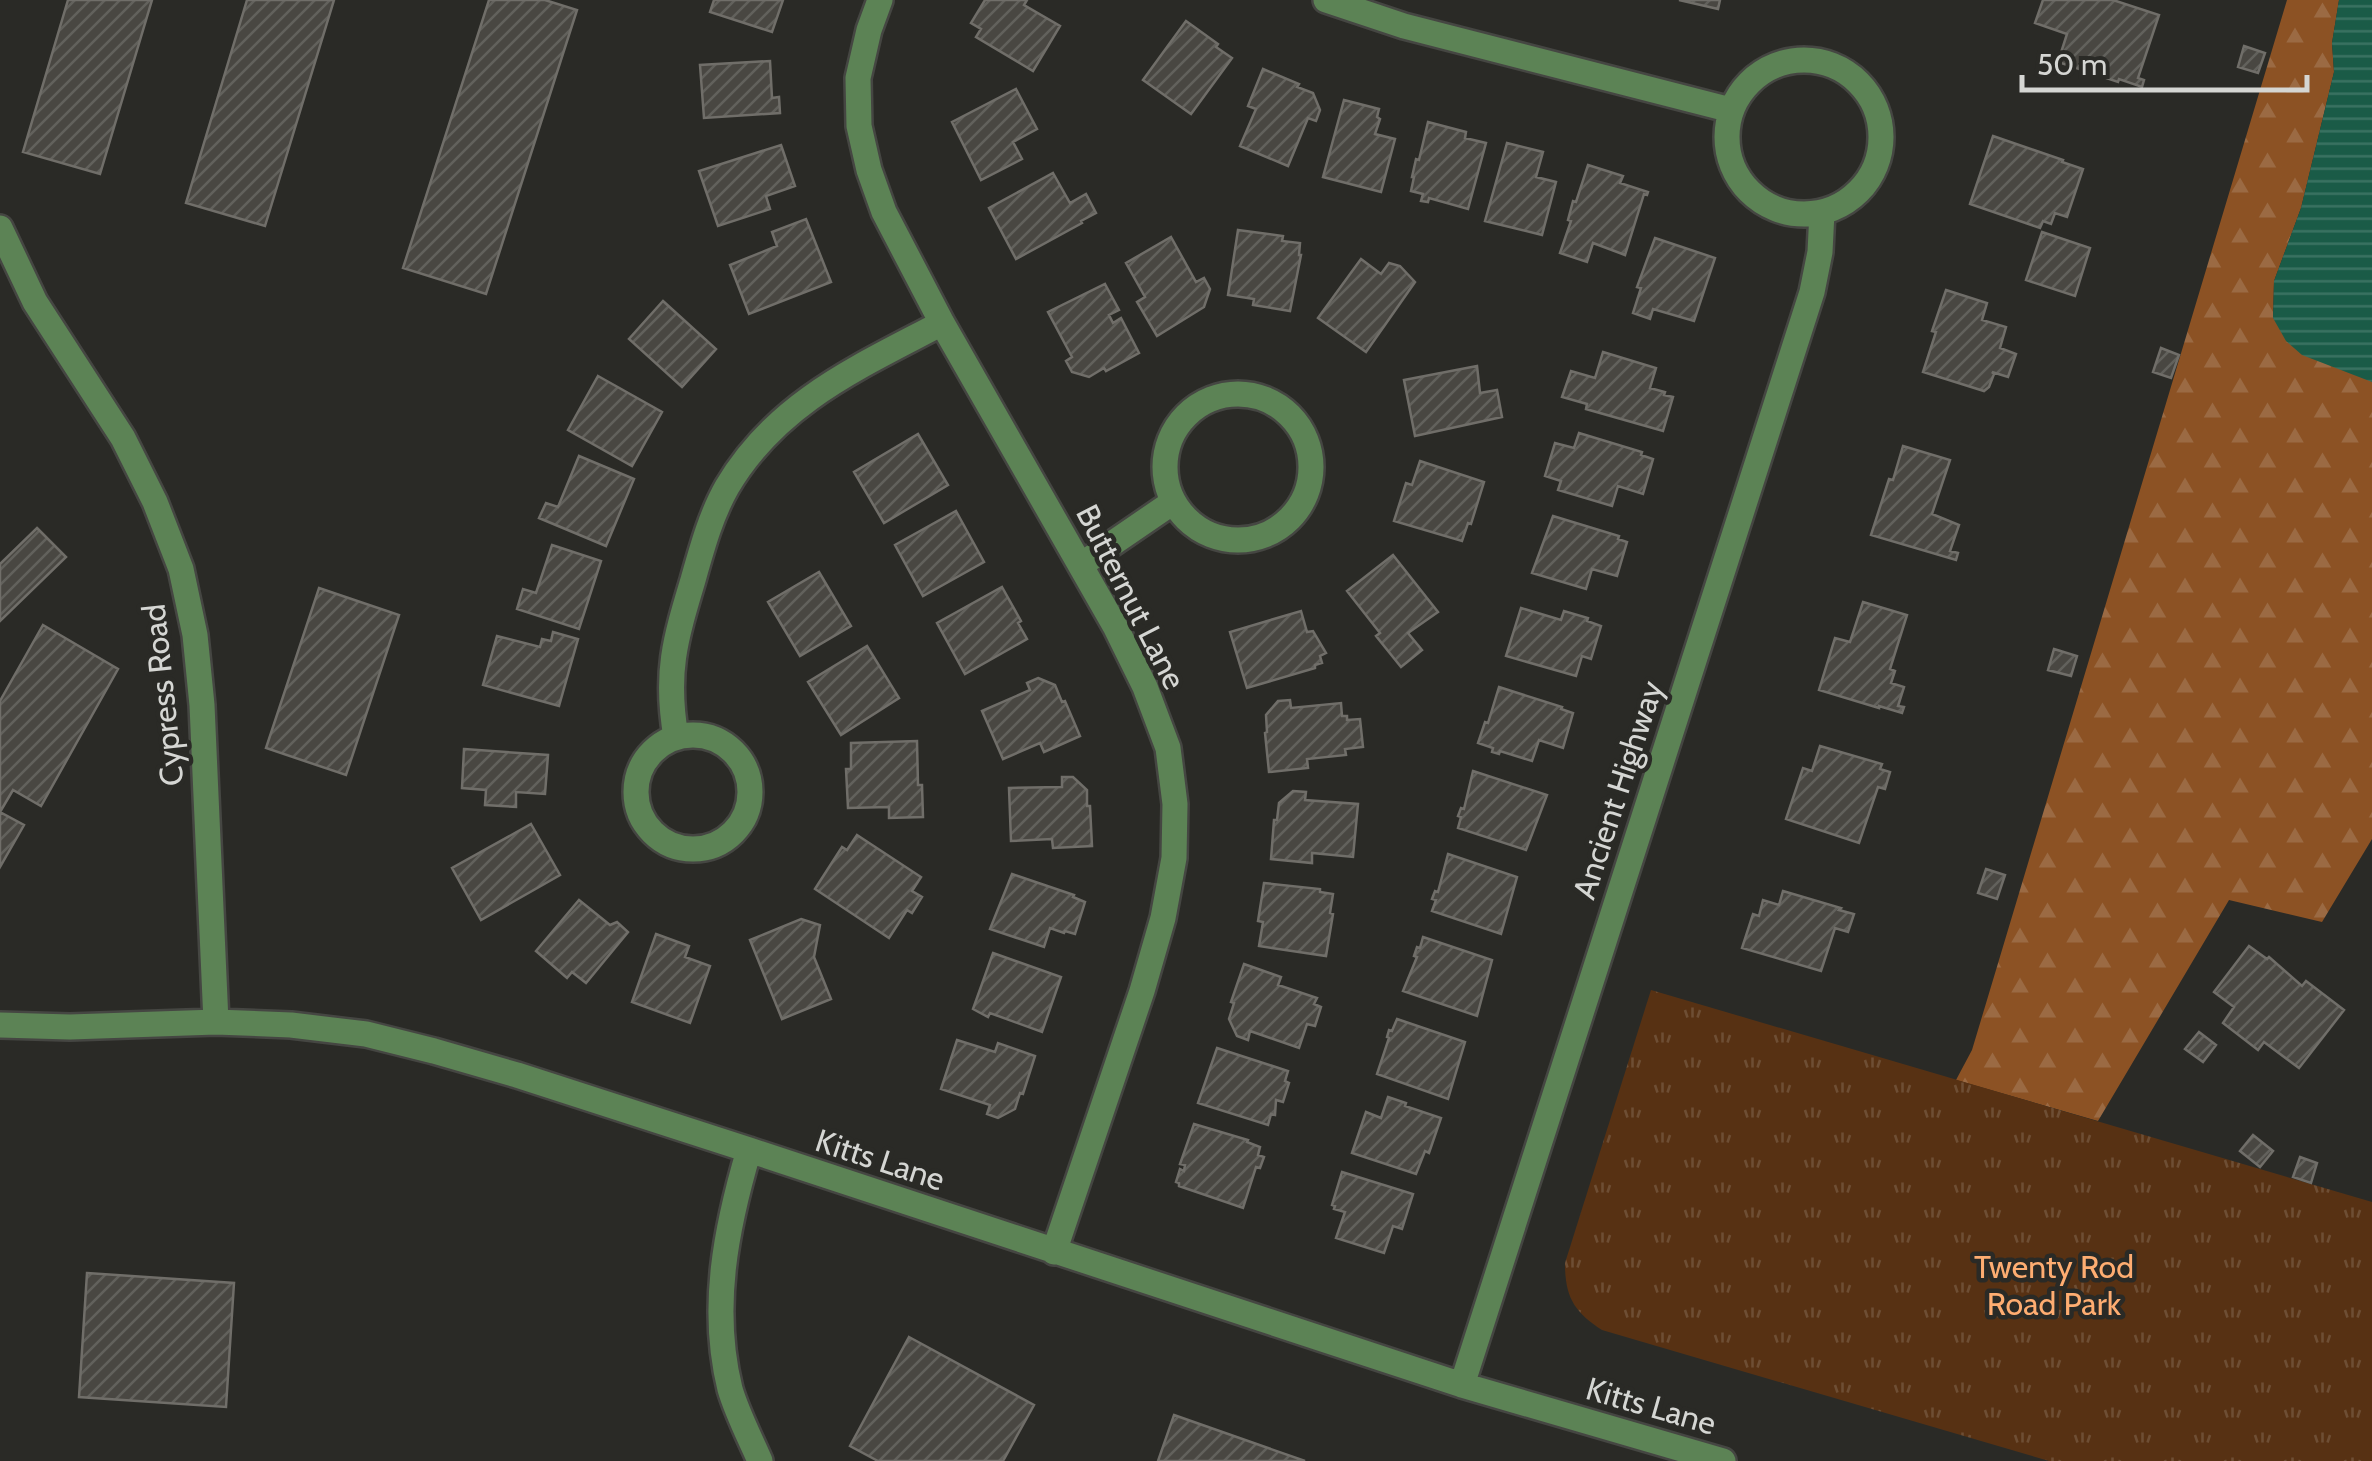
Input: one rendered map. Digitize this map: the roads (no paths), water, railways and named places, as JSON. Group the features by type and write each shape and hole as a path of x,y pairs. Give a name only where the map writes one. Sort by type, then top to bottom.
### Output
{"street":[{"name":"Butternut Lane","path":"880,0 858,78 859,126 884,212 942,323 1115,626 1145,687 1168,748 1175,804 1174,858 1163,918 1054,1252"},
{"path":"1326,0 1404,26 1731,110"},
{"path":"1808,59 1832,64 1853,76 1870,94 1880,116 1882,141 1876,166 1864,187 1846,203 1822,212 1798,214 1776,209 1755,197 1739,180 1729,157 1726,134 1731,110 1761,72 1784,62 1808,59"},
{"name":"Ancient Highway","path":"1462,1385 1812,292 1822,212"},
{"name":"Cypress Road","path":"0,228 35,302 122,438 155,502 181,569 195,636 202,706 216,1022"},
{"path":"676,737 670,675 675,638 709,526 726,488 772,427 802,402 830,382 942,323"},
{"path":"1226,394 1249,394 1271,401 1290,415 1304,434 1311,458 1309,483 1300,506 1283,526 1260,537 1235,541 1210,536 1189,522 1173,502 1165,481 1165,457 1178,425 1204,402 1226,394"},
{"path":"1081,564 1173,502"},
{"path":"692,734 722,742 743,764 750,794 748,810 730,836 717,844 684,848 668,843 643,820 637,804 640,770 661,744 676,737 692,734"},
{"name":"Kitts Lane","path":"0,1025 216,1022 290,1025 383,1038 516,1075 1462,1385 1722,1461"},
{"path":"749,1150 731,1212 720,1309 723,1354 732,1394 760,1461"}],"park label":[{"name":"Twenty Rod Road Park","path":"2054,1286"}]}
